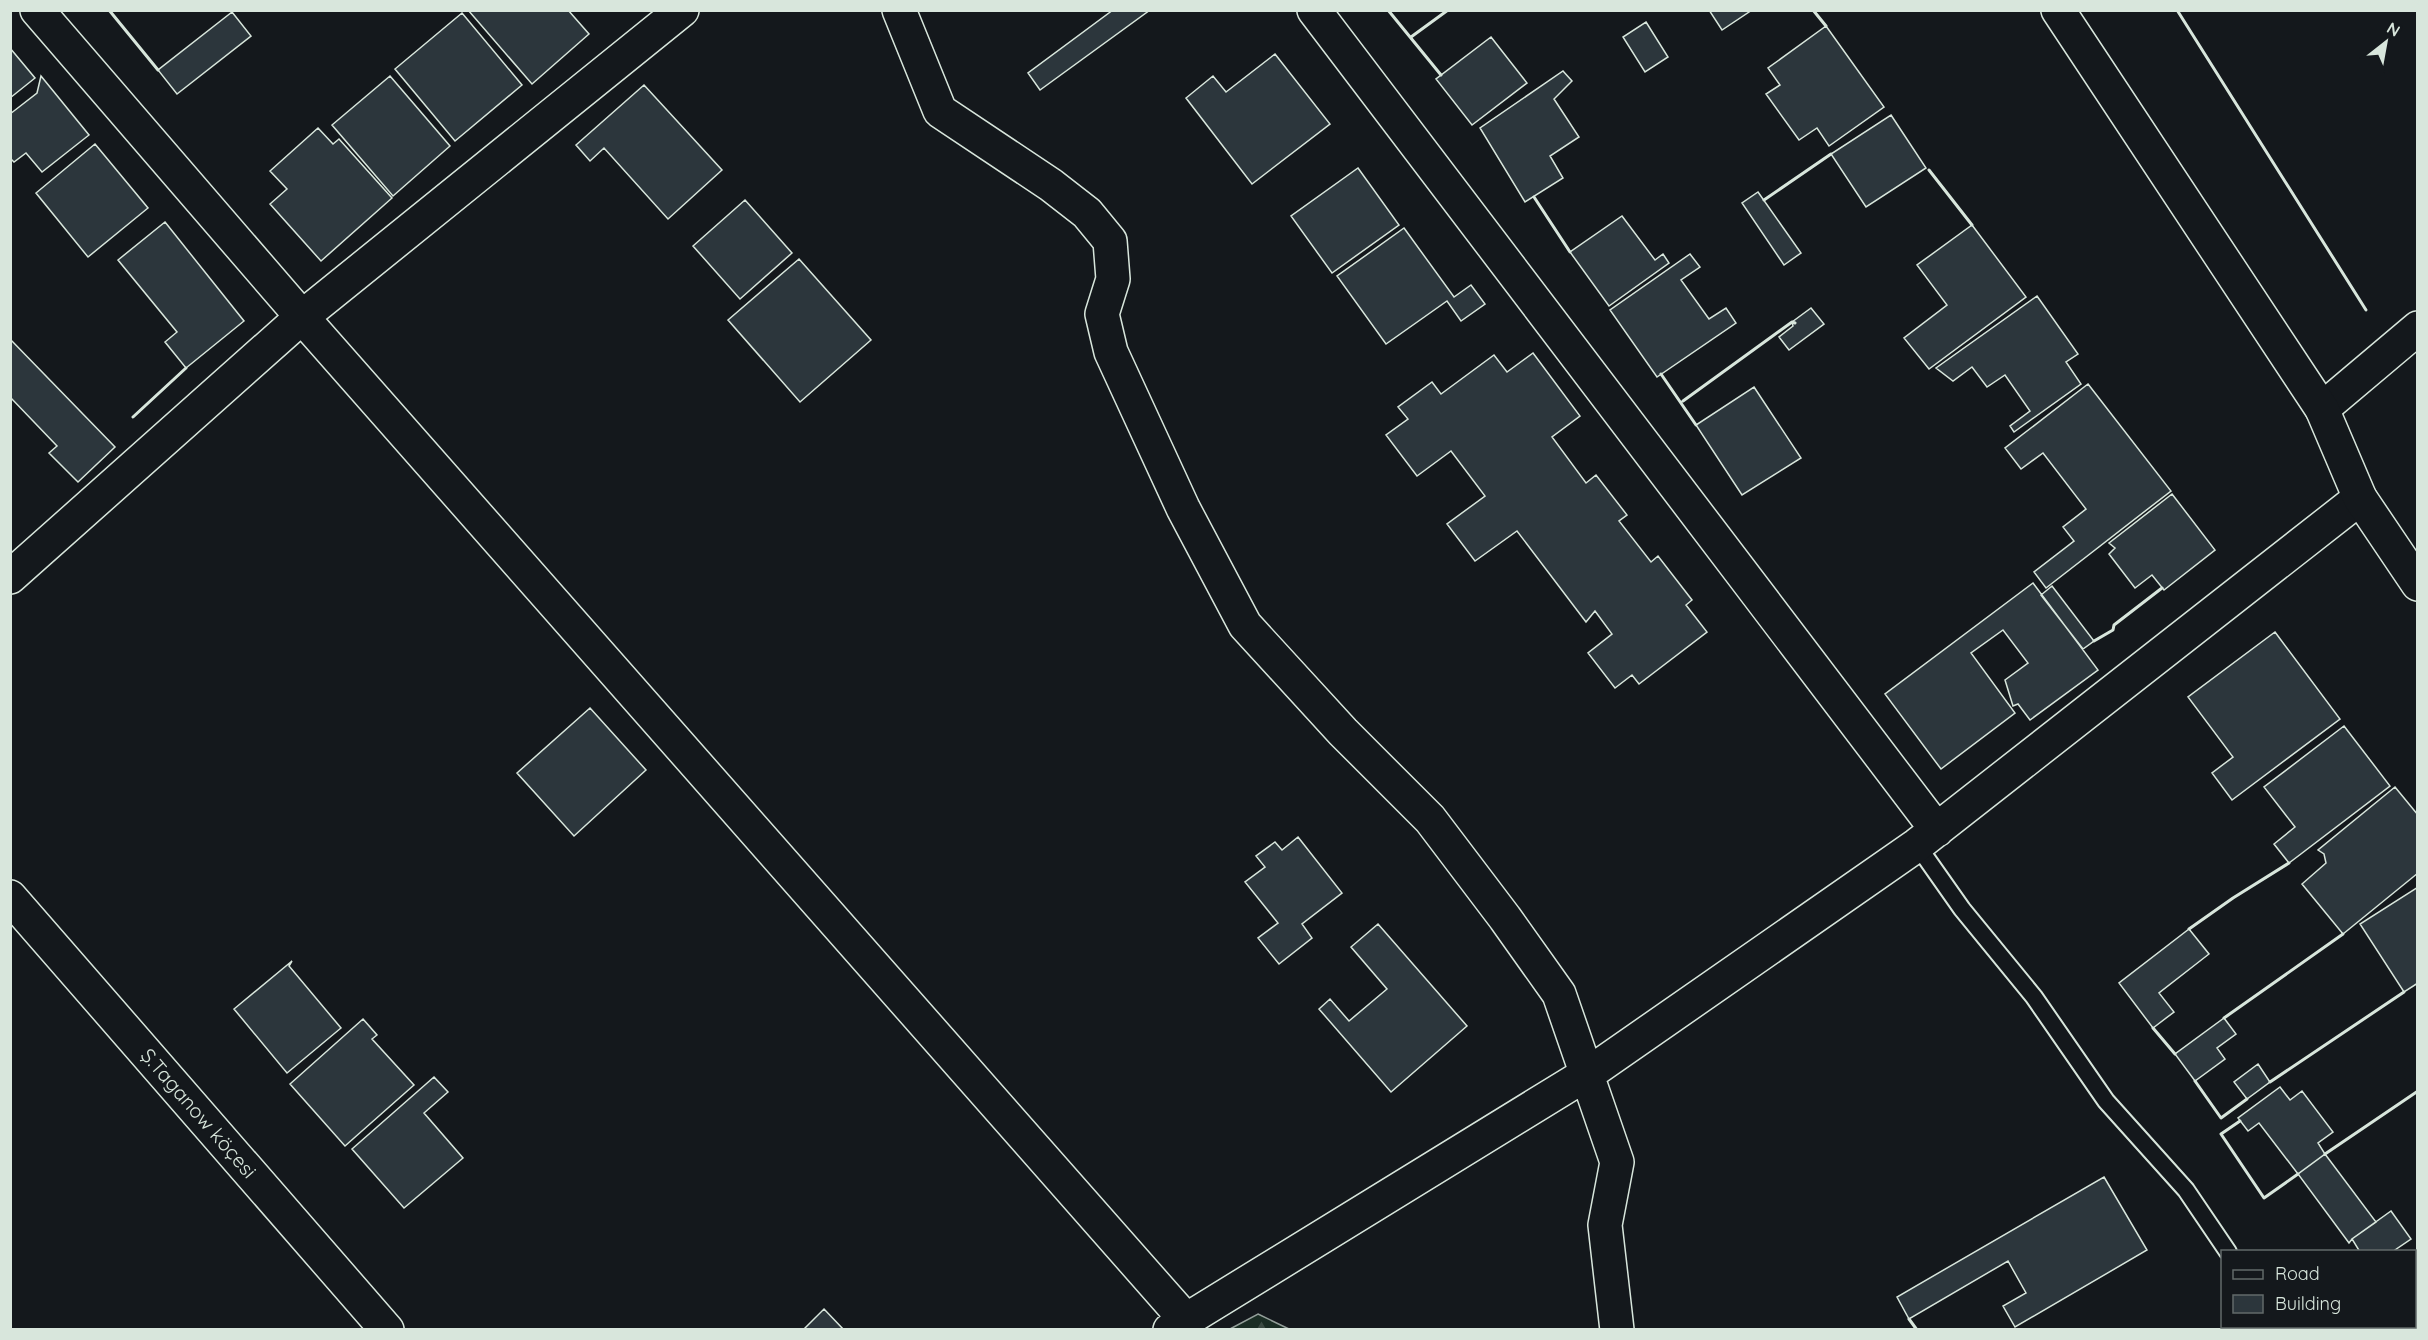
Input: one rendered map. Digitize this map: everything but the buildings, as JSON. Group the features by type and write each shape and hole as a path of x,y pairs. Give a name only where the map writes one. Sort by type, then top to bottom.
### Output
{"street":[{"path":"37,10 1178,1325 1587,1075 1927,838 2360,498"},
{"path":"10,577 302,317 682,10"},
{"path":"899,10 940,111 1052,185 1087,213 1110,241 1113,279 1102,314 1111,352 1183,508 1245,625 1343,732 1430,819 1505,918 1558,994 1617,1162 1605,1225 1617,1329"},
{"path":"1314,10 1927,838"},
{"path":"2058,10 2322,409 2360,498 2418,584"},
{"path":"2322,409 2418,328"},
{"name":"Ş.Taganow köçesi","path":"10,897 387,1329"}],"lane":[{"path":"1927,838 1962,909 2034,997 2106,1101 2186,1191 2228,1250"}],"green space":[{"path":"1258,1314 1289,1329 1230,1329"}],"wall":[{"path":"109,10 158,70"},
{"path":"1388,10 1441,75"},
{"path":"1411,37 1448,10"},
{"path":"1813,10 1826,26"},
{"path":"2177,10 2366,310"},
{"path":"1764,200 1831,154"},
{"path":"1929,170 1972,225"},
{"path":"1534,197 1570,252"},
{"path":"1683,401 1792,322 1795,323"},
{"path":"133,417 186,368"},
{"path":"1661,374 1696,425"},
{"path":"2094,641 2113,630 2114,625 2162,588"},
{"path":"2189,929 2289,863"},
{"path":"2224,1018 2343,934"},
{"path":"2270,1082 2404,992"},
{"path":"2153,1028 2175,1054"},
{"path":"2195,1081 2221,1118 2247,1099"},
{"path":"2325,1154 2418,1091"},
{"path":"2240,1121 2221,1134 2264,1198 2298,1174"},
{"path":"1909,1319 1917,1330"}]}
